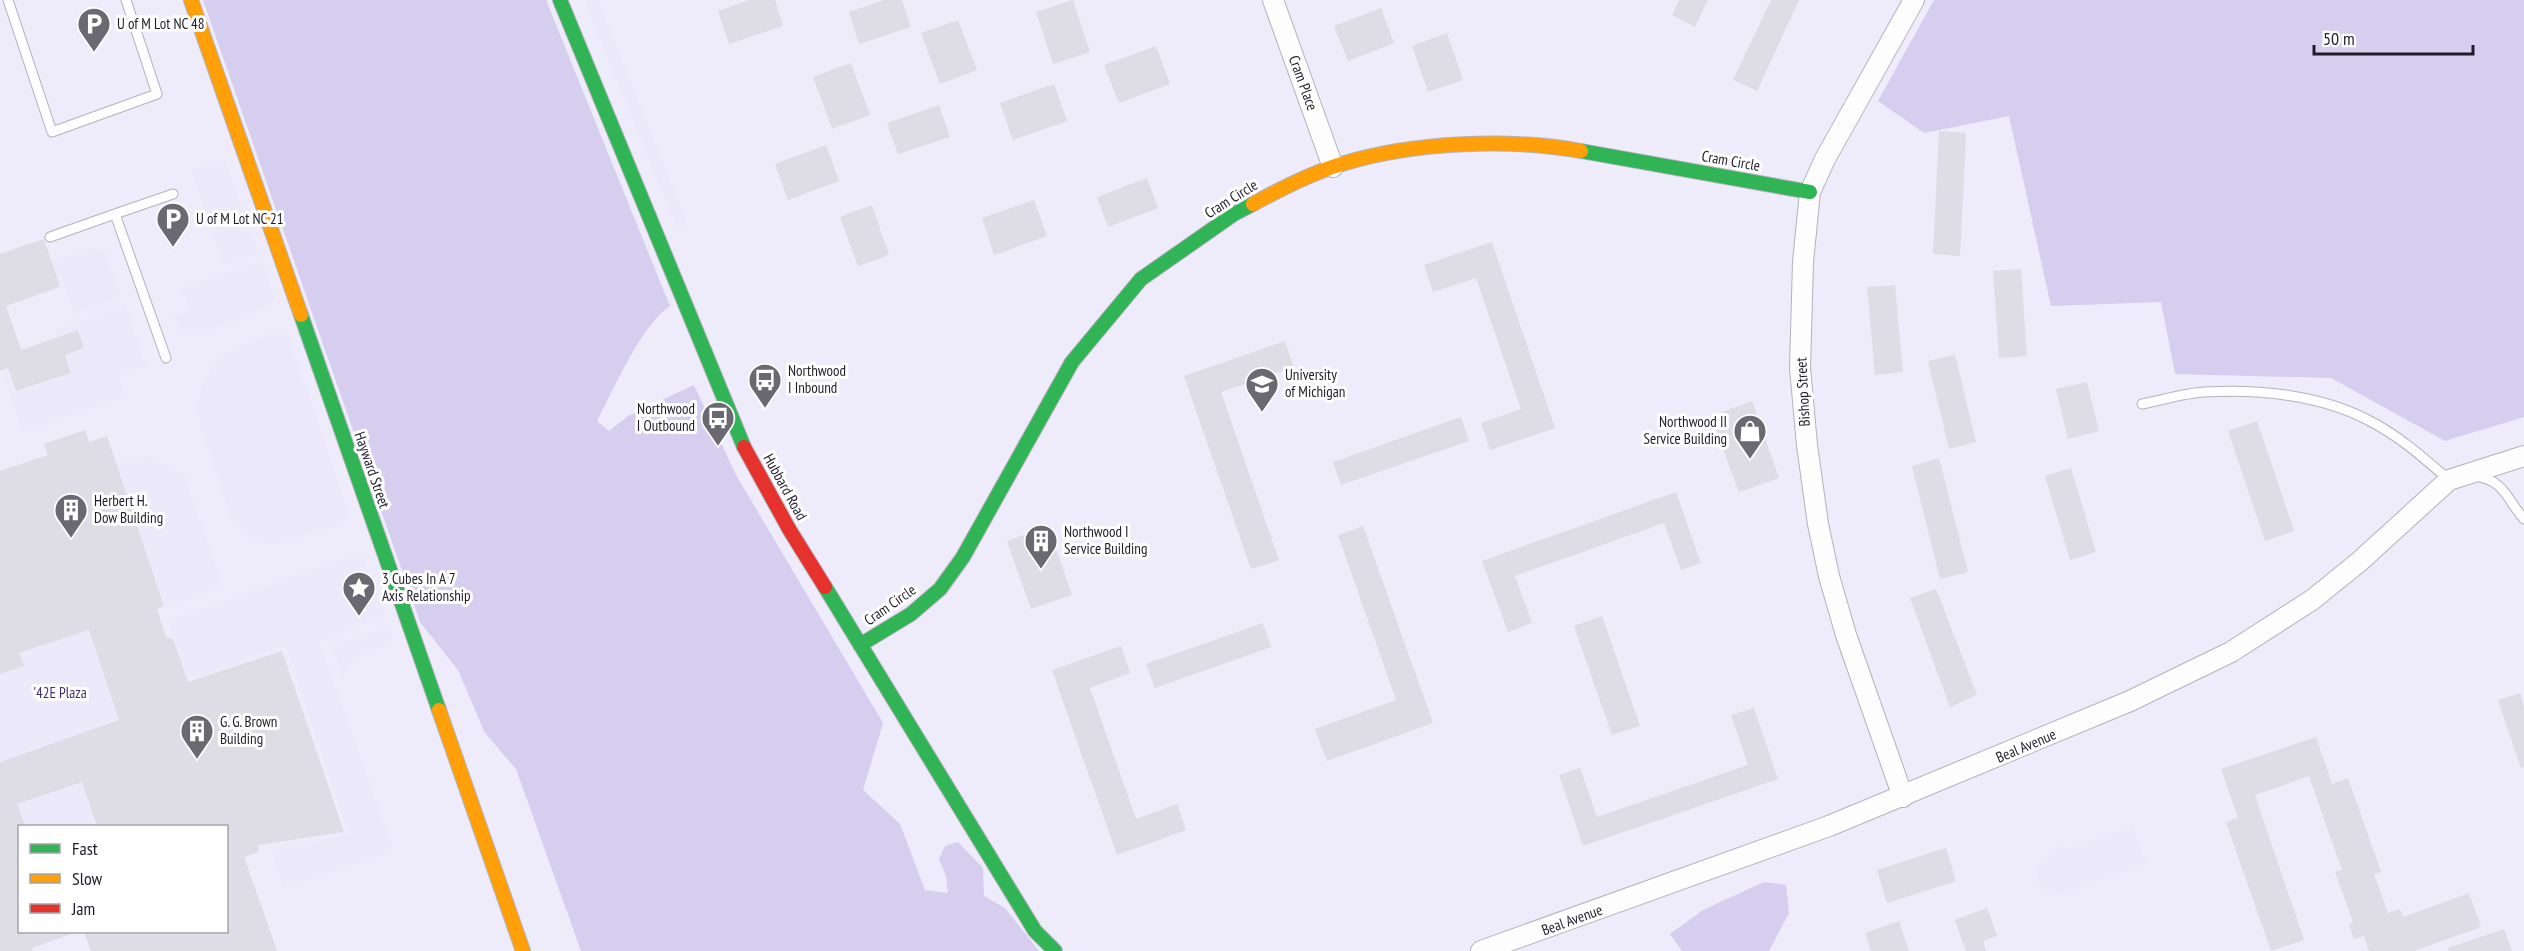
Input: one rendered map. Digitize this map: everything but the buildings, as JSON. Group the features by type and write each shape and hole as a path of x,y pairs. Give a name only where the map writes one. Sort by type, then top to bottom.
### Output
{"street":[{"name":"Hayward Street","path":"191,0 523,951"},
{"name":"Hubbard Road","path":"560,0 745,449 789,529 1035,931 1054,951"},
{"name":"Cram Place","path":"1273,0 1333,167"},
{"name":"Bishop Street","path":"1903,797 1846,634 1829,576 1818,524 1807,445 1800,368 1803,262 1810,192 1830,150 1914,0"},
{"name":"Cram Circle","path":"860,645 911,614 939,589 963,557 1072,362 1141,279 1253,203 1283,187 1374,154 1460,144 1518,144 1571,148 1810,192"},
{"name":"Beal Avenue","path":"1480,951 1728,863 1903,797 2065,729 2231,652 2312,600 2458,478 2524,456"}],"lane":[{"path":"8,0 52,132 157,94 126,0"},
{"path":"51,237 173,194"},
{"path":"114,214 166,358"},
{"path":"2142,404 2204,392 2286,395 2325,404 2367,419 2458,478 2483,477 2503,489 2524,519"}],"shaded area":[{"name":"University of Michigan","path":"0,0 2524,0 2524,951 0,951"},
{"path":"203,0 546,0 670,306 659,315 639,342 597,421 609,431 628,416 694,385 736,475 883,723 863,790 900,824 925,890 948,893 946,876 939,859 945,846 958,842 983,868 984,896 1005,908 1039,951 581,951 516,769 485,733 458,670 420,622"},
{"path":"1934,0 2524,0 2524,417 2445,441 2331,378 2175,374 2161,302 2051,306 2009,116 1924,133 1878,101"},
{"path":"1764,882 1786,885 1789,913 1769,951 1682,951 1670,934 1703,910"}],"green space":[{"path":"584,0 598,0 688,225 676,226"},
{"path":"225,160 259,253 224,265 191,170"},
{"path":"93,248 103,250 106,254 122,298 74,314 60,272 57,273 53,262"},
{"path":"262,260 275,299 267,308 199,333 186,332 177,326 172,316 189,310 182,288"},
{"path":"125,305 146,366 119,376 126,397 23,432 4,374 7,373 15,394 73,374 67,355 85,348 79,328 57,335 55,330"},
{"path":"282,332 289,338 350,517 335,527 273,545 248,537 231,518 200,426 198,404 202,385 214,364 235,347 271,333"},
{"path":"147,455 184,475 221,581 219,588 166,607 118,465"},
{"path":"354,555 361,556 366,562 384,613 383,617 319,641 393,848 392,852 387,854 284,887 271,852 349,833 285,646 187,680 167,621"},
{"path":"390,626 393,636 390,641 350,662 344,679 332,646"},
{"name":"'42E Plaza","path":"86,631 93,643 119,720 0,761 0,674 24,666 20,655"},
{"path":"82,782 97,825 25,825 17,804"},
{"path":"2133,827 2147,865 2079,887 2079,892 2064,895 2052,893 2043,888 2038,881 2037,872 2041,862 2049,853 2063,845 2065,850"}],"traffic: fast":[{"path":"560,0 744,447"},
{"path":"1581,151 1810,192"},
{"path":"860,645 911,614 940,589 963,557 1072,362 1141,279 1234,214 1253,204"},
{"path":"301,315 439,710"},
{"path":"825,587 1035,931 1055,951"}],"traffic: slow":[{"path":"191,0 301,315"},
{"path":"1253,204 1321,171 1401,150 1462,144 1524,144 1581,151"},
{"path":"439,710 523,951"}],"traffic: jam":[{"path":"744,447 789,529 825,587"}],"place":[{"name":"U of M Lot NC 48","path":"94,53"},
{"name":"U of M Lot NC 21","path":"173,248"},
{"name":"Northwood I Inbound","path":"765,409"},
{"name":"University of Michigan","path":"1262,413"},
{"name":"Northwood I Outbound","path":"718,447"},
{"name":"Northwood II Service Building","path":"1750,460"},
{"name":"Herbert H. Dow Building","path":"71,539"},
{"name":"Northwood I Service Building","path":"1041,570"},
{"name":"3 Cubes In A 7 Axis Relationship","path":"359,617"},
{"name":"G. G. Brown Building","path":"197,760"}]}
